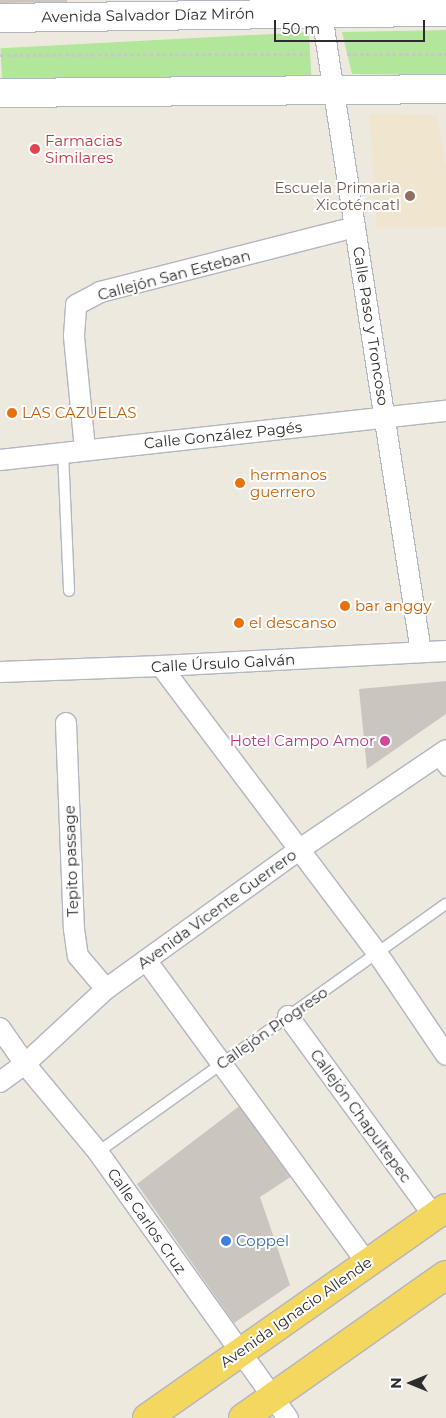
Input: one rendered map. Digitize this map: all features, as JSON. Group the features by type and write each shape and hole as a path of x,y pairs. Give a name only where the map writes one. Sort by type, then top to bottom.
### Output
{"main road":[{"name":"Avenida Salvador Díaz Mirón","path":"0,18 321,6 446,12"},
{"path":"0,92 446,89"},
{"name":"Avenida Ignacio Allende","path":"146,1418 366,1262 440,1212"},
{"path":"243,1418 280,1408 446,1275"}],"street":[{"name":"Calle Paso y Troncoso","path":"321,6 421,652"},
{"name":"Callejón San Esteban","path":"85,450 74,336 76,305 100,292 355,227"},
{"name":"Calle González Pagés","path":"0,460 446,412"},
{"name":"Calle Úrsulo Galván","path":"0,672 161,666 446,651"},
{"path":"161,666 300,849 444,1047"},
{"name":"Tepito passage","path":"66,723 76,947 78,956 106,989"},
{"name":"Avenida Vicente Guerrero","path":"0,1082 25,1064 106,989 300,849 443,760"},
{"path":"146,960 366,1262"},
{"name":"Callejón Chapultepec","path":"288,1016 440,1212"},
{"name":"Calle Carlos Cruz","path":"0,1028 25,1064 98,1152 280,1408"}],"lane":[{"path":"63,452 69,590"},
{"name":"Callejón Progreso","path":"98,1152 446,904"}],"path":[{"path":"0,55 446,54"}],"shaded area":[{"name":"Escuela Primaria Xicoténcatl","path":"369,114 437,115 446,165 446,227 377,228"}],"green space":[{"path":"446,30 446,75 352,74 342,32"},
{"path":"309,32 311,76 3,92 0,48"}],"building":[{"path":"0,0 67,0 67,2 0,3"},
{"name":"Hotel Campo Amor","path":"446,681 446,714 367,769 359,689"},
{"name":"Coppel","path":"242,1104 295,1174 260,1197 290,1285 234,1323 137,1184"}],"place":[{"name":"Farmacias Similares","path":"35,149"},
{"name":"Escuela Primaria Xicoténcatl","path":"410,196"},
{"name":"LAS CAZUELAS","path":"12,413"},
{"name":"hermanos guerrero","path":"240,483"},
{"name":"bar anggy","path":"345,606"},
{"name":"el descanso","path":"239,623"},
{"name":"Hotel Campo Amor","path":"385,741"},
{"name":"Coppel","path":"226,1241"}]}
